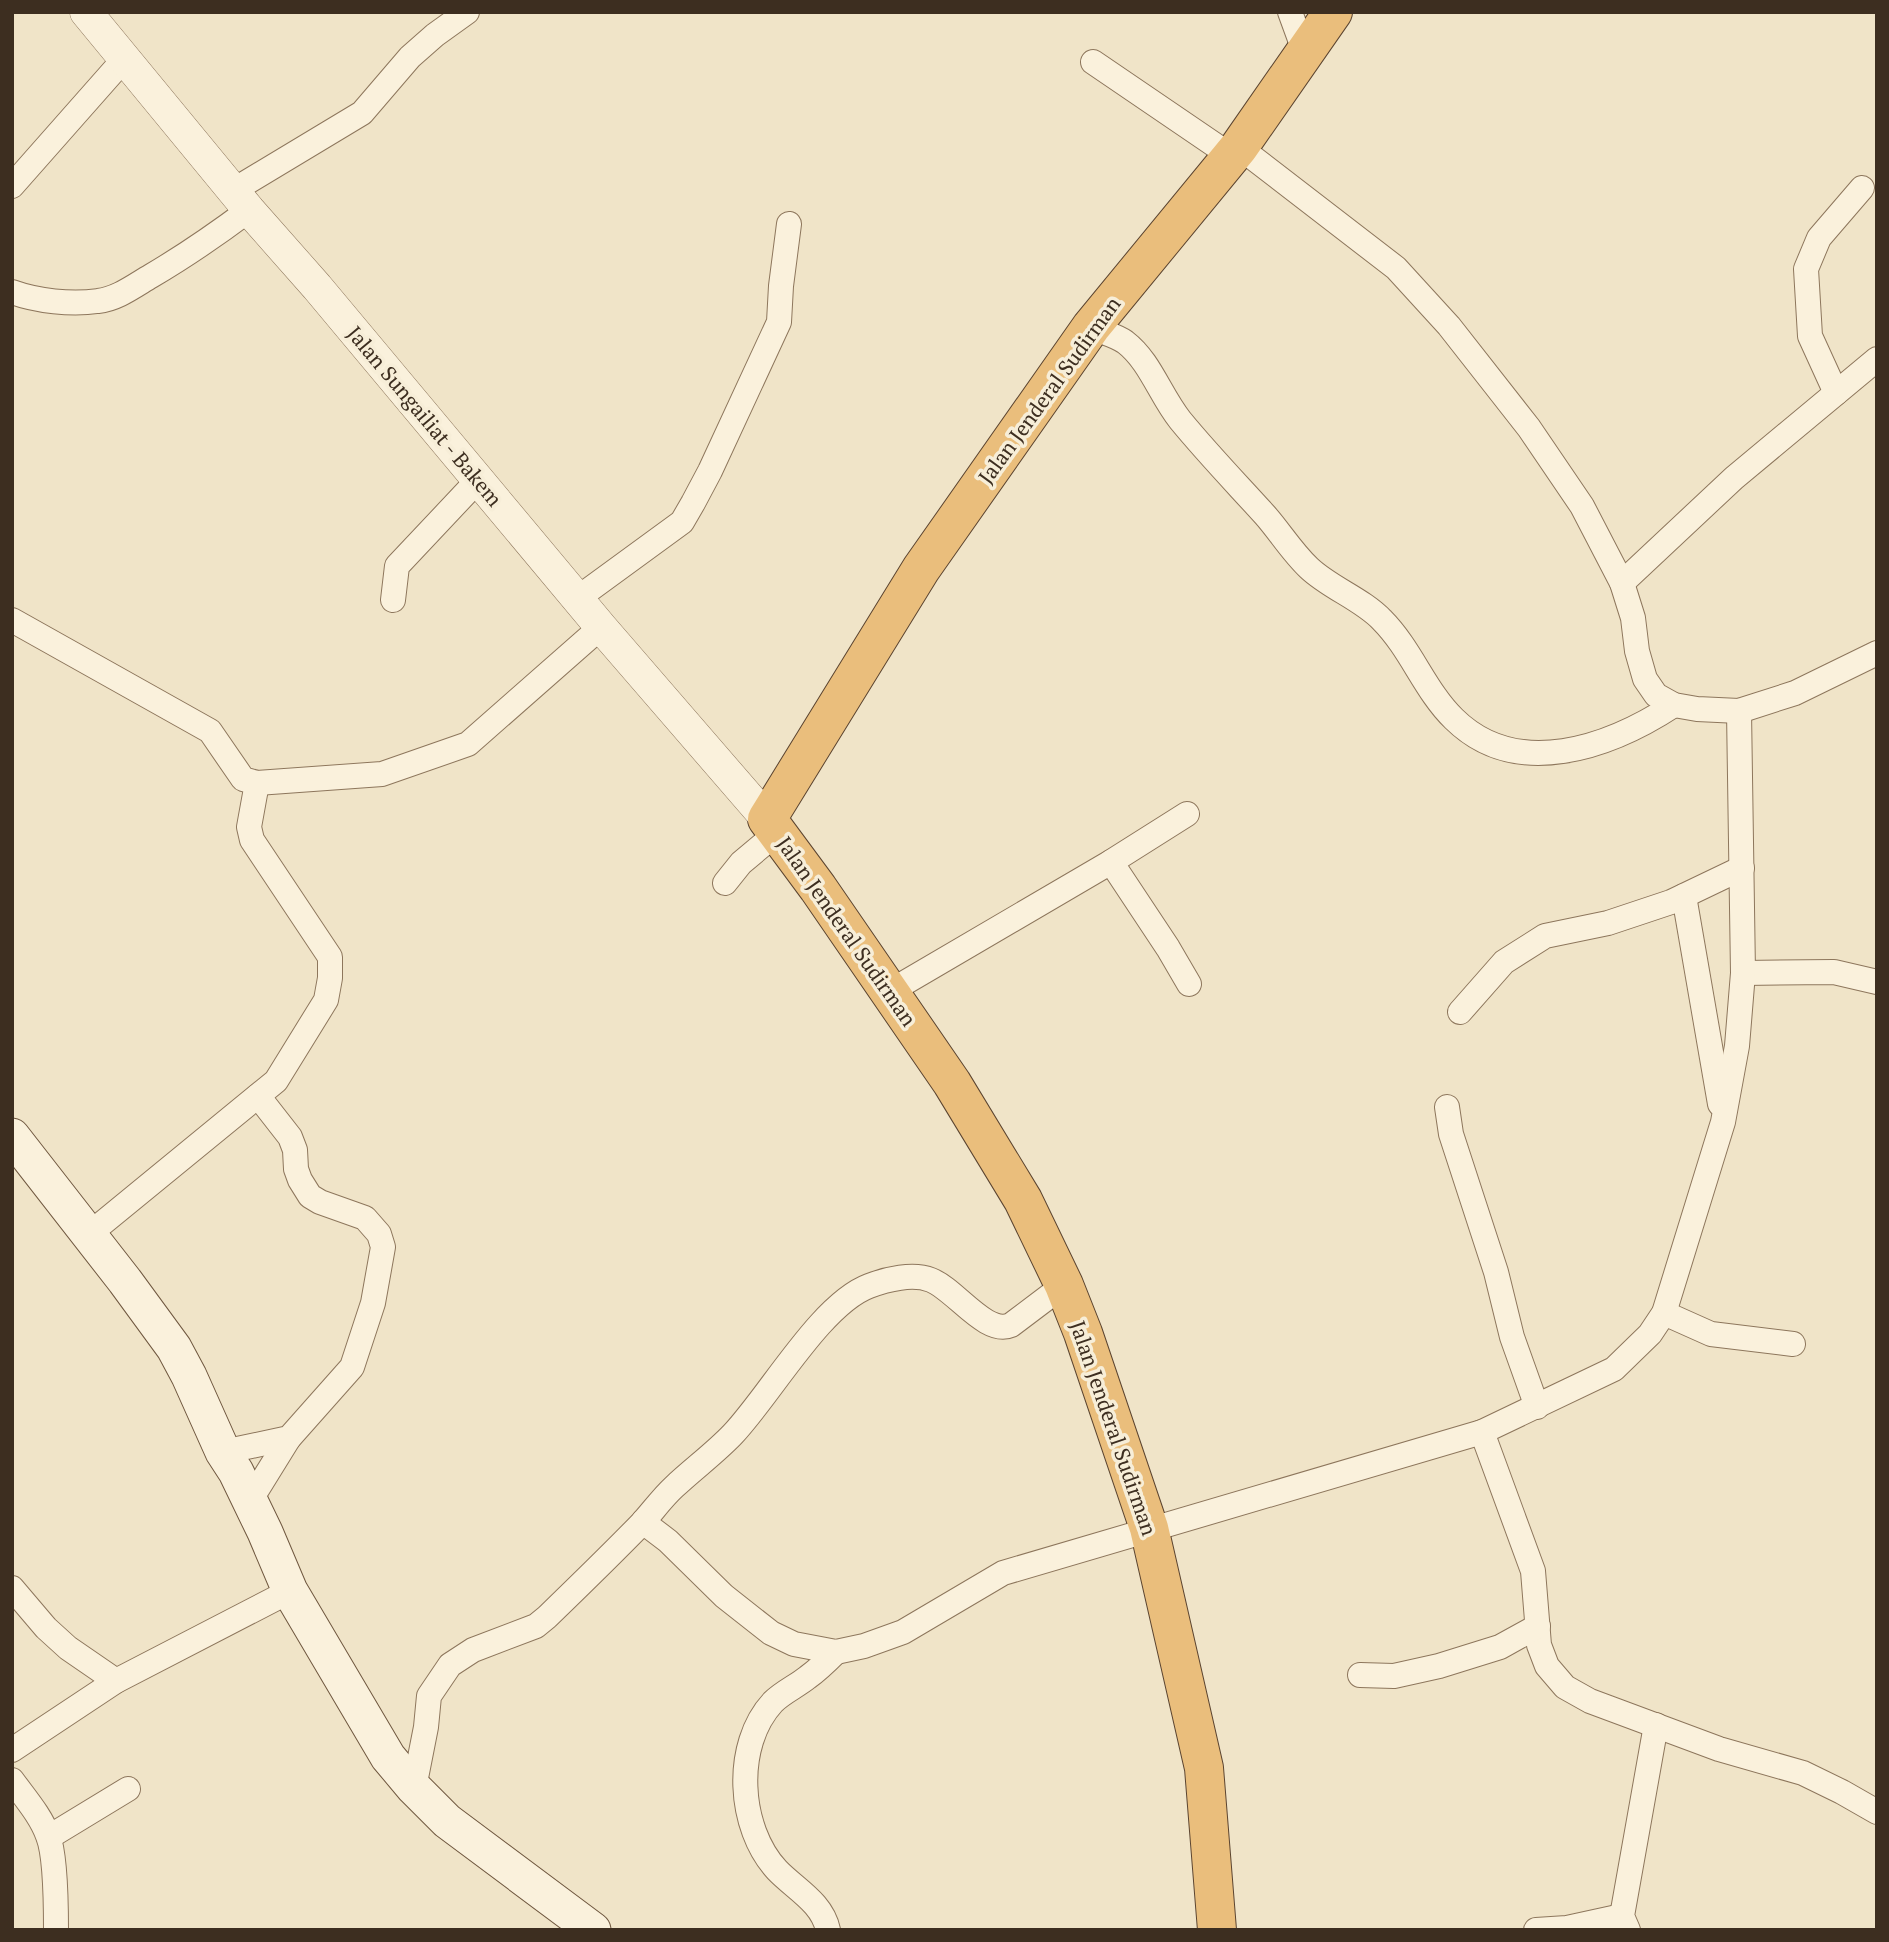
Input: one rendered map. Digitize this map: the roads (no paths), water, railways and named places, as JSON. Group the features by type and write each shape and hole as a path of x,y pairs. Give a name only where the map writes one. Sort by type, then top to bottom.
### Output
{"highway":[{"name":"Jalan Jenderal Sudirman","path":"1217,1930 1204,1768 1149,1528 1064,1285 1023,1200 952,1083 773,825 921,569 1091,327 1235,151 1333,12"}],"main road":[{"path":"12,1136 174,1348 223,1452 250,1501 290,1591 388,1757 447,1821 593,1930"}],"street":[{"name":"Jalan Sungailiat - Bakem","path":"86,12 601,627 773,825"},
{"path":"12,292 28,298 97,302 116,297 193,251 242,200 362,113 410,57 467,12"},
{"path":"1290,12 1305,53"},
{"path":"12,186 125,58"},
{"path":"1093,62 1235,151 1396,268 1449,326 1529,428 1582,506 1622,583 1633,618 1645,679 1656,695 1674,705 1697,709 1739,710 1795,693 1877,653"},
{"path":"1836,393 1810,336 1806,269 1819,237 1862,188"},
{"path":"578,598 682,522 693,503 779,321 789,224"},
{"path":"1091,327 1123,341 1140,356 1173,412 1296,554 1311,570 1382,620 1454,719 1479,738 1520,753 1557,753 1633,730 1674,705"},
{"path":"1622,583 1734,478 1877,359"},
{"path":"393,600 397,566 478,480"},
{"path":"12,620 210,731 243,779 257,783 382,774 468,744 601,627"},
{"path":"643,1522 668,1541 724,1596 771,1633 794,1644 836,1652 864,1646 903,1632 1003,1573 1482,1432 1614,1369 1650,1334 1664,1313 1723,1122 1737,1046 1743,973 1739,710"},
{"path":"88,1235 276,1081 326,1000 330,957 252,841 249,827 257,783"},
{"path":"889,992 1111,862 1187,814"},
{"path":"725,883 773,825"},
{"path":"1111,862 1189,984"},
{"path":"1460,1012 1504,962 1545,936 1608,923 1684,896 1742,868"},
{"path":"1684,896 1723,1122"},
{"path":"1743,973 1834,972 1877,982"},
{"path":"250,1501 289,1438 352,1367 373,1303 383,1247 373,1224 365,1218 310,1196 296,1169 295,1150 290,1137 258,1096"},
{"path":"1447,1107 1451,1134 1496,1272 1512,1336 1537,1407"},
{"path":"414,1788 429,1696 450,1665 473,1650 536,1626 643,1522 672,1489 734,1433 823,1321 845,1301 867,1286 893,1279 916,1277 932,1280 984,1320 1004,1328 1064,1285"},
{"path":"1664,1313 1711,1334 1793,1344"},
{"path":"1482,1432 1533,1571 1539,1645 1547,1666 1565,1687 1590,1701 1719,1749 1803,1773 1842,1791 1877,1812"},
{"path":"223,1452 289,1438"},
{"path":"12,1588 68,1648 116,1681"},
{"path":"12,1750 116,1681 290,1591"},
{"path":"1360,1675 1394,1676 1439,1666 1500,1647 1538,1626"},
{"path":"828,1930 813,1901 776,1869 755,1838 745,1800 747,1759 767,1710 774,1700 810,1676 836,1652"},
{"path":"1536,1930 1625,1923 1656,1725"},
{"path":"12,1780 49,1838 56,1930"},
{"path":"49,1838 128,1789"}]}
